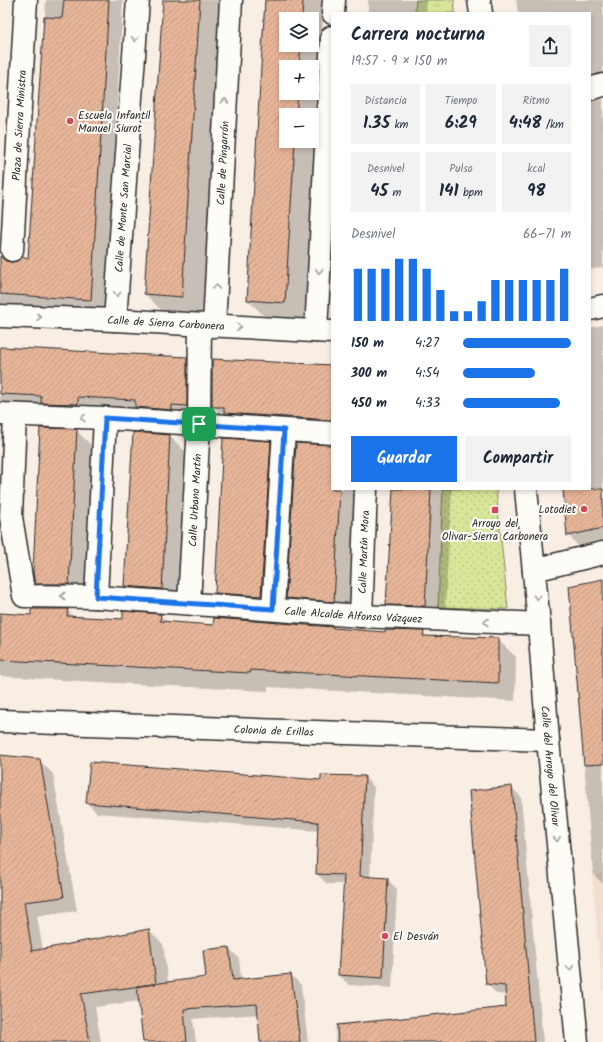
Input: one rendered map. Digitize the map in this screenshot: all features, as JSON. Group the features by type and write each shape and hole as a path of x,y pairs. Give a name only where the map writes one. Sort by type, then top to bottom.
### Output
{"street":[{"name":"Plaza de Sierra Ministra","path":"12,250 26,0"},
{"name":"Calle de Monte San Marcial","path":"115,320 138,0"},
{"name":"Calle de Pingarrón","path":"207,326 231,0"},
{"path":"333,12 334,0"},
{"path":"479,0 481,12"},
{"path":"324,332 331,74"},
{"path":"591,89 603,85"},
{"path":"591,309 603,306"},
{"name":"Calle de Sierra Carbonera","path":"0,316 115,320 324,332"},
{"name":"Calle Urbano Martín","path":"189,603 199,424 207,326"},
{"path":"7,414 105,418 331,432"},
{"name":"Calle Alcalde Alfonso Vázquez","path":"7,414 11,517 24,596 96,597 361,616 539,624"},
{"path":"96,597 105,418"},
{"path":"273,609 284,430"},
{"name":"Calle Martín Mora","path":"361,616 366,490"},
{"name":"Calle del Arroyo del Olivar","path":"526,490 577,1042"},
{"path":"534,570 603,552"},
{"name":"Colonia de Erillas","path":"0,720 548,740"}],"shaded area":[{"path":"603,873 603,995 592,875"}],"green space":[{"path":"416,0 454,0 455,12 415,12"},
{"path":"443,490 496,490 508,609 438,607"}],"building":[{"name":"Escuela Infantil Manuel Siurot","path":"64,0 109,0 91,300 0,294 0,256 6,261 11,262 17,261 22,257 28,258 44,17 62,18"},
{"path":"163,0 200,0 182,297 144,294"},
{"path":"265,0 303,0 302,12 279,12 279,52 300,52 300,60 279,60 279,100 297,100 297,108 279,108 279,148 295,148 285,303 247,300"},
{"path":"0,347 187,357 187,406 172,405 172,410 135,407 135,400 78,397 78,404 41,403 41,396 0,394"},
{"path":"212,359 331,365 331,420 224,413 224,407 212,407"},
{"path":"40,428 77,429 69,584 35,584 33,572"},
{"path":"133,432 170,435 162,589 124,586"},
{"path":"223,438 271,441 261,596 215,593"},
{"path":"296,443 331,445 331,490 340,490 334,602 286,598"},
{"name":"Lotodiet","path":"603,489 603,528 567,536 563,490"},
{"path":"393,490 431,490 425,606 386,605"},
{"path":"603,579 603,764 584,765 569,586"},
{"path":"31,609 68,609 67,616 123,619 123,611 161,614 160,621 213,625 214,618 385,632 385,630 424,631 423,636 498,638 498,683 250,670 250,673 0,660 0,613 31,615"},
{"path":"0,755 40,759 64,897 24,902 32,951 149,929 156,984 81,994 90,1042 0,1042"},
{"path":"90,762 321,780 321,775 365,776 360,876 388,878 383,978 338,975 344,875 316,874 318,822 86,803"},
{"path":"512,786 534,1042 338,1042 337,1025 506,1007 505,986 486,984 469,791"},
{"path":"229,947 233,980 291,974 300,1042 260,1042 257,1004 184,1009 187,1042 143,1042 137,986 206,977 203,950"}],"place":[{"name":"Escuela Infantil Manuel Siurot","path":"70,121"},
{"name":"Lotodiet","path":"584,509"},
{"name":"Arroyo del Olivar-Sierra Carbonera","path":"495,510"},
{"name":"El Desván","path":"385,936"}],"route":[{"path":"105,418 199,424 284,430 273,609 96,597 105,418"}]}
